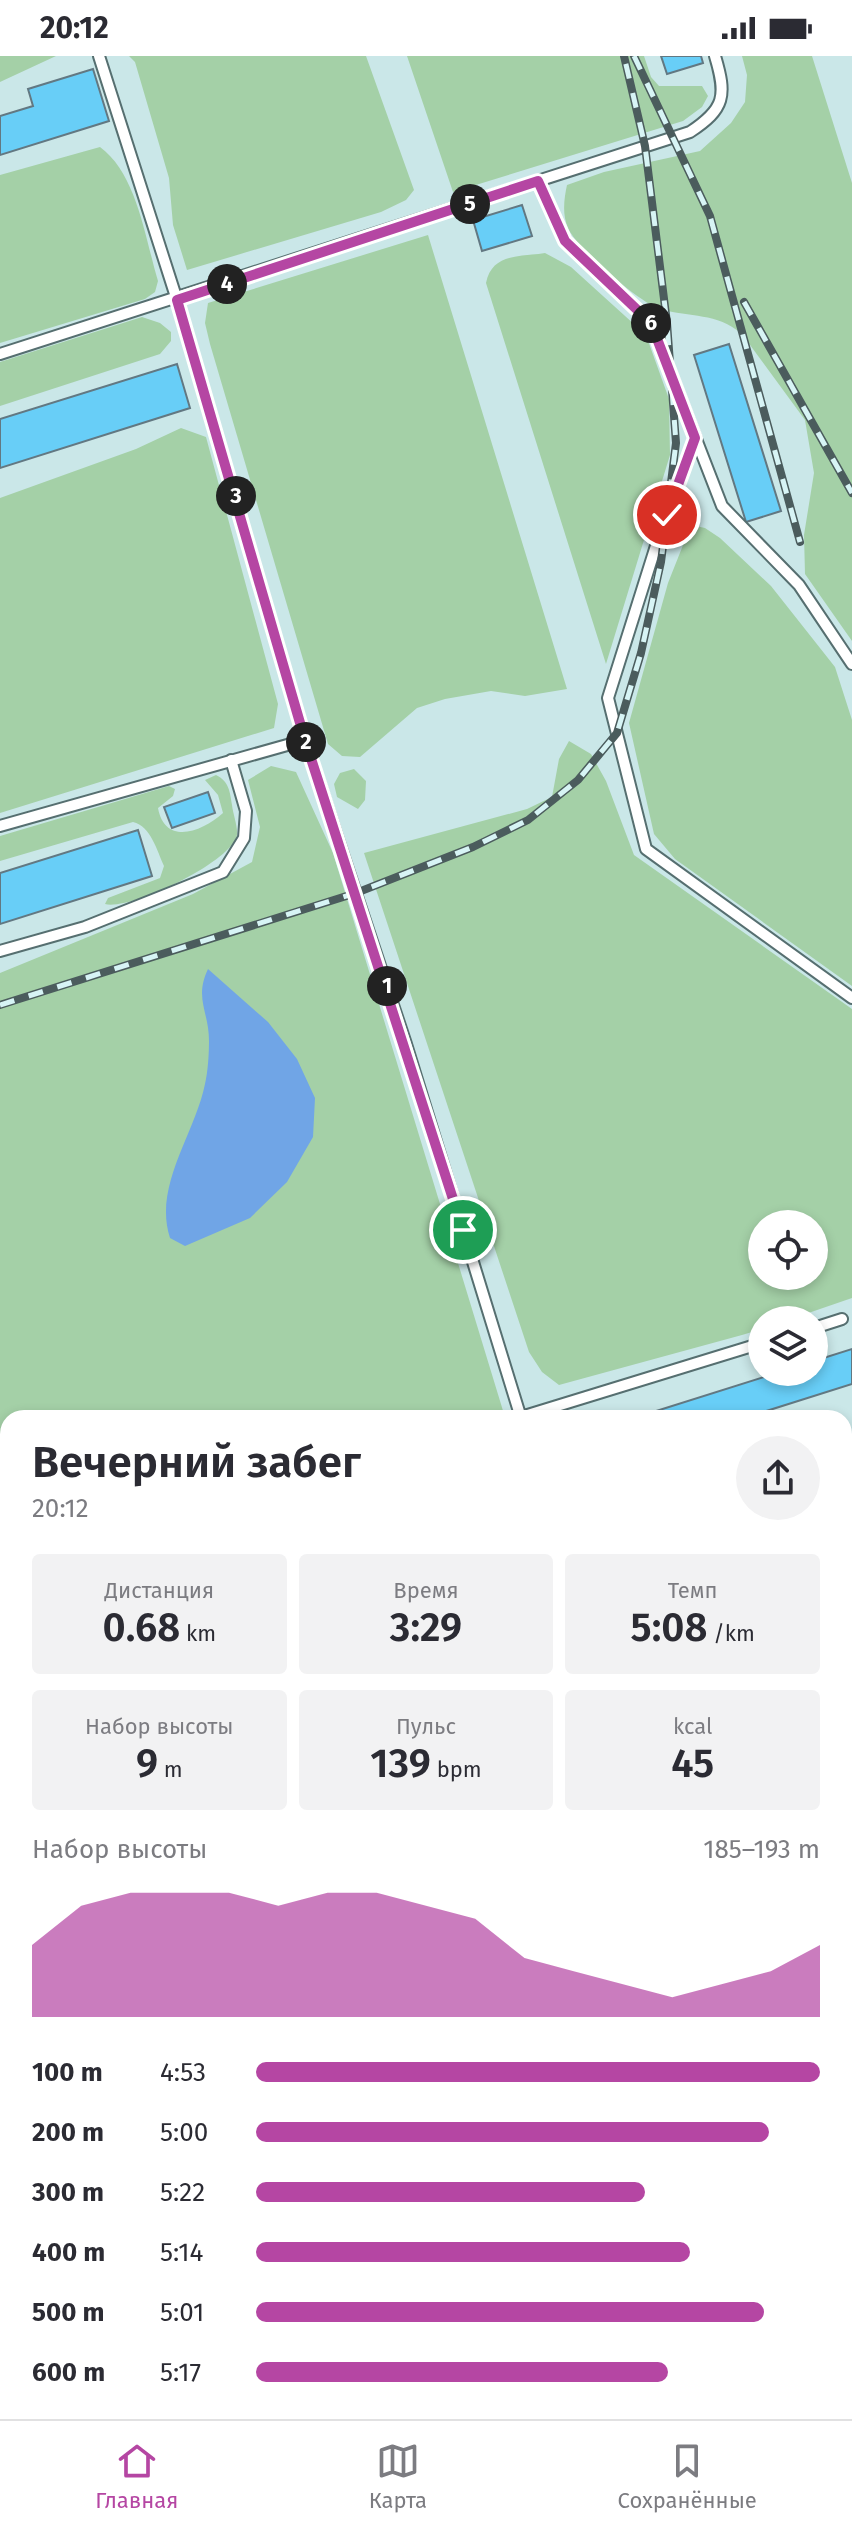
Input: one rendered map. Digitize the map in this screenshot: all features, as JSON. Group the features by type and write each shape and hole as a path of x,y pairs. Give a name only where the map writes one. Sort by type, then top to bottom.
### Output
{"lane":[{"path":"99,56 177,300 305,740 406,1044 519,1410"},
{"path":"0,354 177,300 690,132 714,117 722,102 715,56"},
{"path":"538,181 565,241 651,323 722,506 799,585 852,664"},
{"path":"695,438 660,533 608,698 646,849 852,998"},
{"path":"0,826 305,740"},
{"path":"0,951 85,927 223,872 244,838 246,811 231,760"},
{"path":"828,1324 842,1319"},
{"path":"544,1410 748,1347"}],"green space":[{"path":"0,56 56,56 0,82"},
{"path":"129,56 366,56 414,190 406,200 381,212 187,270 173,225 169,178 135,62"},
{"path":"407,56 644,56 651,77 659,86 702,86 708,96 702,107 683,121 453,192"},
{"path":"742,56 812,56 852,183 852,641 805,574 804,535 814,473 805,420 742,334 723,322 660,309 638,297 583,248 573,237 565,217 567,185 604,172 700,151 731,123 745,102 747,75"},
{"path":"100,147 123,173 138,208 158,281 155,292 145,299 0,343 0,175"},
{"path":"428,235 567,689 525,696 491,691 445,699 417,708 360,757 342,756 328,744 210,344 205,323 208,303"},
{"path":"545,253 571,267 646,335 669,399 670,455 606,664 486,283 489,273 501,261"},
{"path":"142,317 160,323 171,332 171,341 160,354 0,406 0,362"},
{"path":"181,428 206,437 278,704 274,728 0,813 0,498 136,449"},
{"path":"691,525 705,528 720,538 771,586 835,667 852,720 852,986 675,859 654,834 629,723 668,583"},
{"path":"569,741 591,754 606,781 634,855 852,1009 852,1298 828,1306 748,1306 748,1333 559,1385 542,1372 529,1352 364,853 527,809 552,797 559,759"},
{"path":"271,766 296,772 333,853 503,1410 0,1410 0,973 193,894 252,862 260,827 248,780"},
{"path":"354,769 366,781 365,800 358,809 337,797 334,784 340,773"},
{"path":"216,775 228,787 237,835 218,858 156,892 135,900 105,904 108,898 160,878 164,866 156,847 144,828 133,822 0,861 0,836 169,786 175,789 173,796 158,808 162,820 176,831 195,830 223,813 218,795 205,780"}],"water":[{"path":"208,969 268,1022 297,1059 315,1098 313,1137 287,1182 250,1218 185,1246 170,1238 166,1219 167,1199 177,1160 200,1103 206,1079 209,1041 202,989"}],"building":[{"path":"661,56 701,56 703,63 667,74"},
{"path":"93,69 109,121 0,155 0,116 33,106 28,89"},
{"path":"522,205 532,236 482,251 473,220"},
{"path":"729,344 781,511 746,522 694,355"},
{"path":"177,364 190,408 0,468 0,419"},
{"path":"208,792 215,813 172,828 164,807"},
{"path":"138,830 152,876 0,924 0,873"},
{"path":"852,1349 852,1384 769,1410 659,1410 748,1382 748,1386 828,1386 828,1357"}],"railway":[{"path":"0,1005 356,893 473,847 528,820 578,780 617,733 641,653 661,562 676,443 667,323 645,146 624,56"},
{"path":"634,56 710,216 800,542"},
{"path":"744,302 852,493"}],"route":[{"path":"463,1230 406,1044 305,740 279,641 177,300 538,181 565,241 651,323 695,438 667,515"}]}
